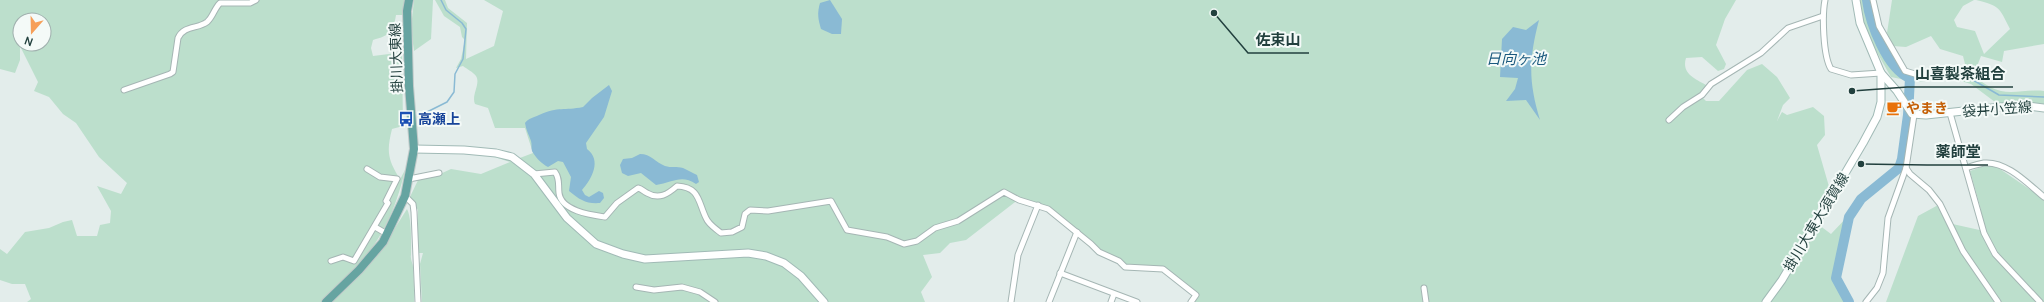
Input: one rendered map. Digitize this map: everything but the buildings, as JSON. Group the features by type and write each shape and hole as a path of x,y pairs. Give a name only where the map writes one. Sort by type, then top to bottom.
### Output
{"main road":[{"name":"掛川大東線","path":"326,302 359,270 387,234 405,196 414,150 409,86 407,11 409,0"},
{"path":"1856,0 1860,23 1881,73 1913,115"},
{"name":"掛川大東大須賀線","path":"1766,302 1782,280 1863,144 1877,117 1881,102 1881,73"},
{"name":"袋井小笠線","path":"1913,115 1950,113 2020,105 2044,108"},
{"path":"414,150 464,150 496,152 512,157 534,174 567,218 596,244 623,254 645,259 748,253 766,256 784,263 801,276 824,302"}],"street":[{"path":"124,90 173,72 180,33 206,22 220,3 250,3 256,0"},
{"path":"1825,0 1823,16 1827,57 1831,69 1851,75 1881,73"},
{"path":"1873,0 1879,26 1905,72 1915,74 1942,69"},
{"path":"1669,120 1683,107 1702,95 1711,84 1764,50 1788,28 1823,16"},
{"path":"1950,113 1984,233 1990,246 1995,254 2040,302"},
{"path":"1866,302 1877,288 1881,279 1888,218 1906,168 1913,115"},
{"path":"1966,168 1985,163 1994,164 2020,178 2044,197"},
{"path":"1906,168 1910,174 1929,190 1940,204 1962,251 1998,302"},
{"path":"331,261 343,258 354,262 388,203 386,201 398,179 380,177 367,169"},
{"path":"534,174 554,172 559,177 559,195 563,201 572,208 590,215 605,217 617,203 638,188 647,194 657,196 666,195 677,186 684,186 694,192 703,207 705,217 710,225 721,233 732,232 742,226 745,214 750,210 768,212 831,201 847,230 887,237 904,244 917,241 936,228 958,221 1004,192 1019,200 1048,209 1099,252 1119,261 1125,267 1162,269 1196,294 1191,302"},
{"path":"409,179 439,173"},
{"path":"405,196 412,204 414,212 418,302"},
{"path":"1011,302 1018,255 1038,205"},
{"path":"375,227 387,234"},
{"path":"1049,302 1077,232"},
{"path":"1060,273 1137,302"},
{"path":"636,287 654,290 682,287 700,292 714,302"},
{"path":"1424,288 1426,302"},
{"path":"1111,302 1114,294"}],"green space":[{"path":"0,0 405,0 403,15 396,15 392,30 387,35 373,40 371,48 373,56 397,53 396,66 398,54 402,53 403,126 392,129 390,136 390,158 398,176 388,202 405,170 395,205 380,236 366,257 383,247 407,209 409,213 411,238 414,302 27,302 31,299 25,284 12,284 0,280 0,249 7,254 25,232 49,228 72,220 77,236 97,236 100,225 110,223 111,211 97,186 121,194 127,183 99,157 76,123 63,114 49,97 34,91 38,82 23,52 52,52 52,12 12,12 12,52 20,52 20,60 15,73 0,69"},
{"path":"414,0 433,0 431,39 414,51 411,28"},
{"path":"435,0 445,0 448,8 467,23 466,59 494,46 503,11 484,0 1736,0 1725,19 1716,45 1726,64 1724,69 1718,71 1702,57 1686,58 1686,68 1694,78 1708,86 1701,96 1706,101 1719,101 1747,70 1762,64 1777,77 1790,98 1783,105 1777,121 1782,112 1787,115 1813,107 1824,116 1825,135 1817,145 1830,190 1811,219 1831,234 1848,216 1835,283 1848,302 1191,302 1197,296 1163,269 1126,265 1100,251 1048,207 1019,199 966,240 950,243 940,253 923,255 932,277 921,292 925,302 422,302 420,264 423,253 417,253 418,210 410,197 419,178 438,175 451,169 481,174 510,162 488,155 509,159 512,161 533,153 525,128 495,128 488,108 475,104 474,97 477,82 476,76 463,66 456,68 461,59 465,40 462,37 460,27 444,16"},
{"path":"1859,0 1872,0 1878,30 1902,72 1908,73 1950,68 1968,73 1990,87 2001,91 2044,91 2044,108 1999,105 1971,84 1951,78 1915,82 1891,77 1867,30 1860,10"},
{"path":"1892,0 1974,0 1963,6 1954,20 1957,27 1975,31 1984,54 2010,29 1998,8 1976,0 2044,0 2044,44 2004,51 2002,62 1981,56 1974,74 1966,68 1963,56 1940,49 1931,36 1906,47 1893,46 1887,33"},
{"path":"1987,165 1997,167 2044,199 2044,302 1886,302 1918,216 1940,204 1948,223 1984,231 1980,206 1970,171"}],"water":[{"path":"830,0 842,19 841,34 832,34 821,29 818,16 820,3"},
{"name":"日向ヶ池","path":"1539,20 1533,46 1531,70 1533,93 1540,120 1526,100 1506,101 1515,89 1518,78 1500,77 1502,39 1513,27 1526,30"},
{"path":"609,85 612,91 604,117 586,143 587,149 592,153 595,164 592,175 582,190 585,195 589,197 599,191 603,193 604,198 600,203 591,203 580,199 569,191 571,177 563,162 558,161 548,167 537,158 532,151 531,141 525,123 531,118 546,112 583,107"},
{"path":"640,154 647,155 665,166 681,167 697,175 699,182 696,184 691,181 681,179 656,185 641,173 628,176 622,173 620,165 623,159 632,158"}],"waterway":[{"path":"423,114 447,102 454,92 455,74 463,59 466,29 462,23 446,10 441,0"},
{"path":"1849,302 1836,278 1849,217 1861,199 1899,168 1902,159 1908,115 1910,78 1902,73 1887,55 1876,32 1867,0"},
{"path":"1910,78 1949,76 1961,77 1973,80 1999,95 2044,97"}],"place":[{"name":"佐束山","path":"1214,13"},
{"name":"山喜製茶組合","path":"1852,91"},
{"name":"やまき","path":"1894,108"},
{"name":"高瀬上","path":"406,119"},
{"name":"薬師堂","path":"1861,164"}]}
